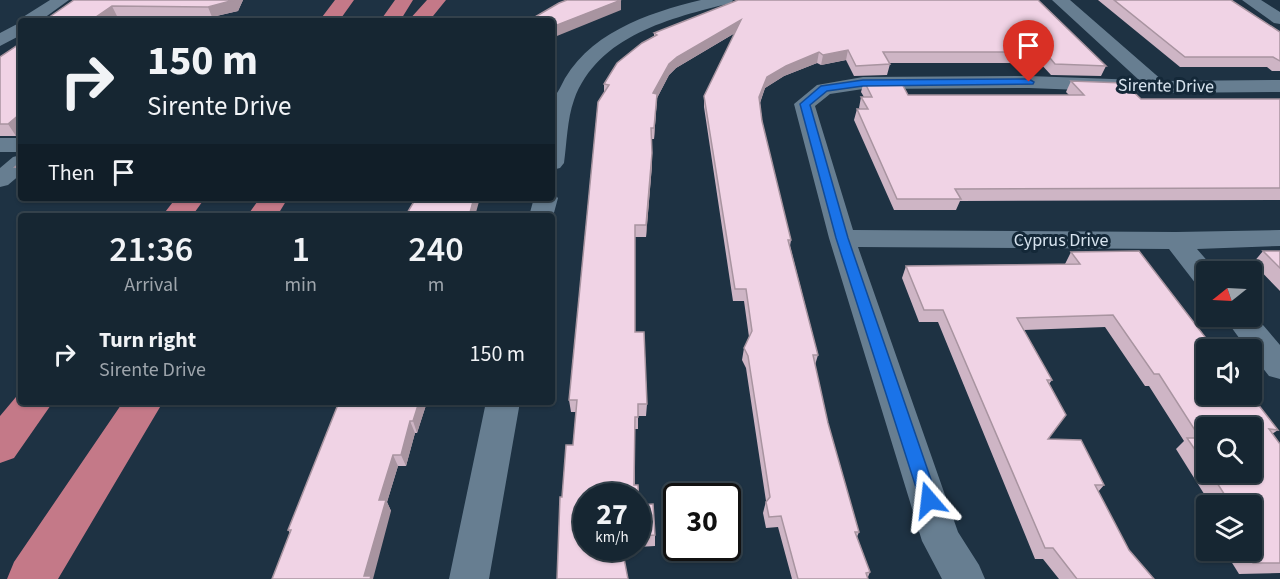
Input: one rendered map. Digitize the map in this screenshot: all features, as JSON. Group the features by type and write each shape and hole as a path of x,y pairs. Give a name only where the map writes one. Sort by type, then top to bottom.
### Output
{"highway":[{"path":"311,18 324,0"},
{"path":"331,18 345,0"},
{"path":"392,18 404,0"},
{"path":"421,18 437,0"},
{"path":"179,213 189,201"},
{"path":"0,446 32,405"},
{"path":"31,579 142,405"}],"street":[{"path":"34,18 61,0"},
{"path":"555,147 564,99 585,61 629,30 669,13 725,0"},
{"path":"1060,0 1158,87"},
{"path":"1250,0 1280,19"},
{"name":"Sirente Drive","path":"964,579 942,541 842,238 804,104 824,88 863,83 1029,82 1158,87 1280,86"},
{"path":"0,145 18,145"},
{"path":"0,180 18,165"},
{"name":"Cyprus Drive","path":"842,238 1176,241 1280,238"},
{"path":"1176,241 1196,265"},
{"path":"1247,327 1280,368"},
{"path":"469,579 502,405"}],"building":[{"path":"74,0 234,0 208,7 112,6 94,18 48,18"},
{"path":"567,0 621,0 555,26 555,18 533,18"},
{"path":"738,0 1038,0 1106,66 1055,64 1045,52 883,52 890,64 856,66 848,50 823,55 819,52 767,77 759,97 762,121 791,240 788,240 818,355 813,355 828,423 859,532 855,532 870,572 866,573 868,579 798,579 781,516 769,517 766,502 770,497 748,356 744,348 752,331 746,289 735,289 704,96 741,20 677,57 669,64 653,93 657,94 654,128 651,128 652,153 646,225 635,225 635,332 644,332 647,404 638,404 638,417 635,417 634,483 573,483 573,561 625,561 628,579 557,579 560,497 562,497 566,445 573,445 577,400 569,400 598,102 609,85 604,84 617,63 642,43 657,35 654,33"},
{"path":"1114,0 1231,0 1280,32 1280,61 1273,57 1185,57"},
{"path":"18,45 18,116 8,124 0,124 0,57"},
{"path":"900,80 908,95 1084,95 1071,81 1124,83 1141,99 1280,99 1280,188 955,189 961,199 897,199 857,109 868,109 861,97 872,97 864,81"},
{"path":"414,201 473,201 470,213 407,213"},
{"path":"1139,251 1207,339 1196,339 1196,405 1259,405 1278,430 1269,429 1280,444 1280,563 1253,563 1252,561 1262,561 1262,495 1225,495 1217,483 1262,483 1262,417 1196,417 1196,432 1159,374 1154,374 1113,315 1017,318 1052,380 1047,380 1066,415 1048,439 1081,440 1104,485 1095,485 1129,550 1154,579 1077,579 1053,548 1045,548 943,310 924,310 906,266 1080,264 1071,252"},
{"path":"1263,251 1280,251 1280,268"},
{"path":"338,405 418,405 413,421 410,421 401,455 393,455 379,500 386,500 364,576 371,576 370,579 272,579 291,530 288,530"},
{"path":"1187,438 1196,438 1196,451"},
{"path":"651,504 653,504 655,535 651,535"}],"route":[{"path":"929,500 842,238 804,104 824,88 863,83 1029,82"}]}
